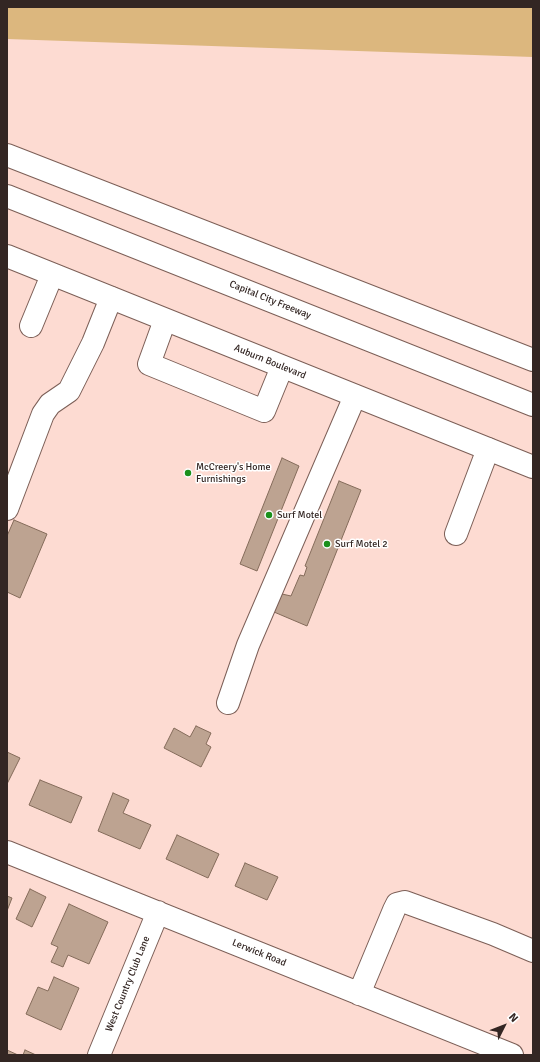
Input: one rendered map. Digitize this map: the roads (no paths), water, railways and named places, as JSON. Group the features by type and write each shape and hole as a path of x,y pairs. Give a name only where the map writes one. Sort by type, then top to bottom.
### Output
{"main road":[{"path":"7,155 533,360"},
{"name":"Capital City Freeway","path":"7,196 533,405"},
{"name":"Auburn Boulevard","path":"8,260 111,298 533,467"},
{"path":"31,326 52,275"},
{"path":"7,509 43,414 50,404 69,391 93,343 111,298"},
{"path":"378,300 533,347"},
{"path":"165,320 149,364 264,411 282,366"},
{"path":"228,703 248,645 355,396"},
{"path":"456,534 488,449"},
{"name":"Lerwick Road","path":"7,852 512,1055"},
{"path":"359,994 394,910 397,904 405,902 493,934 533,951"},
{"name":"West Country Club Lane","path":"99,1055 158,912"}],"place":[{"name":"McCreery's Home Furnishings","path":"188,473"},
{"name":"Surf Motel","path":"269,515"},
{"name":"Surf Motel 2","path":"327,544"}]}
